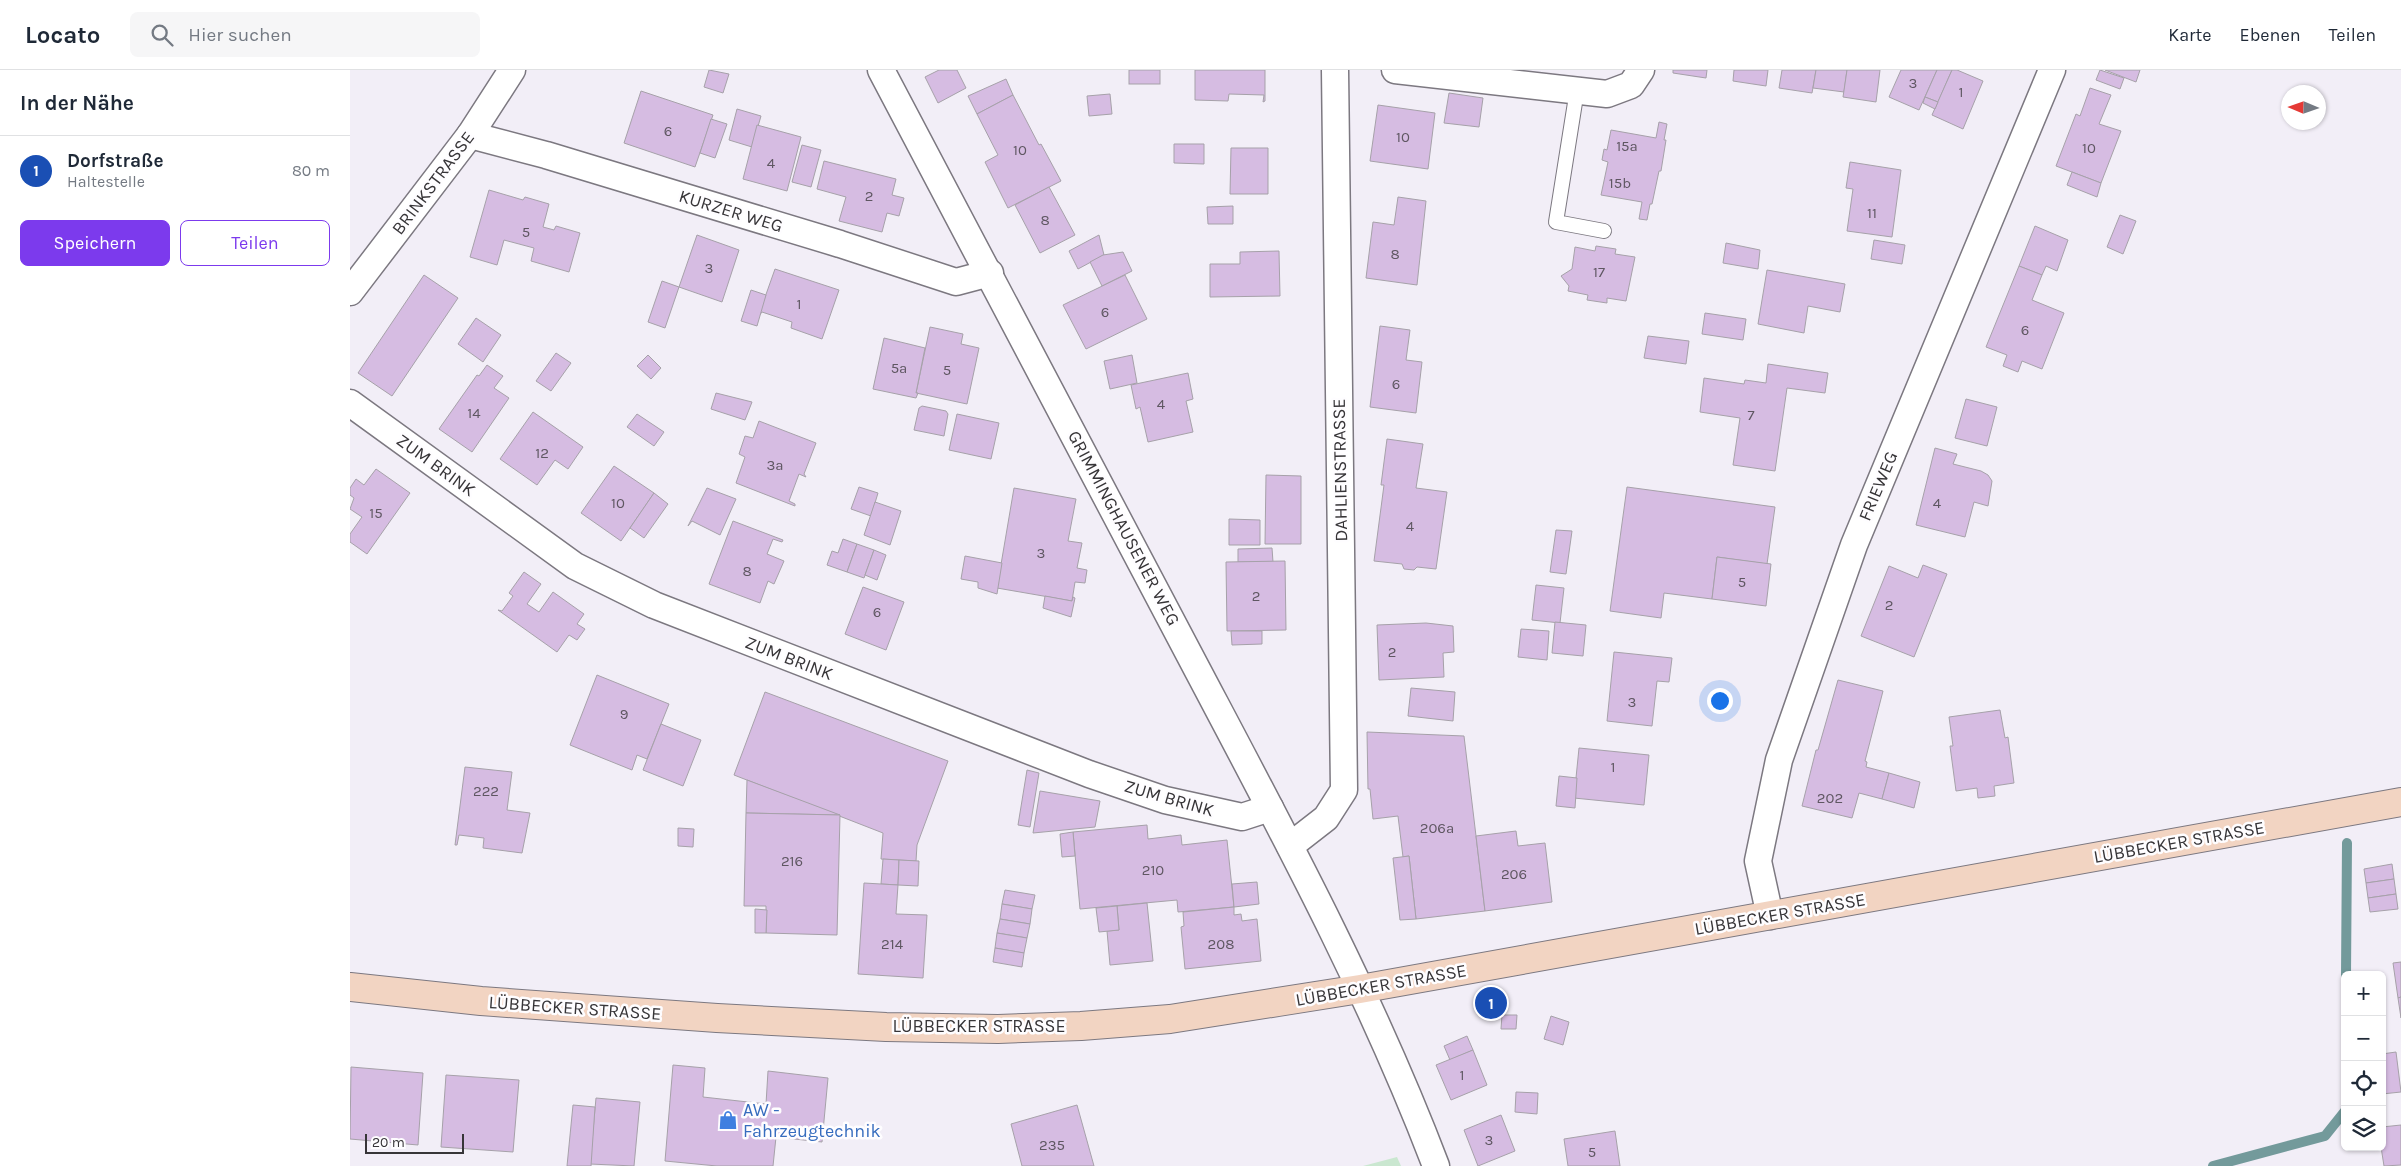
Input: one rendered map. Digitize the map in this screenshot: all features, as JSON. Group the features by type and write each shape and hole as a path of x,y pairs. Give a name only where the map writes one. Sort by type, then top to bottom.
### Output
{"main road":[{"name":"LÜBBECKER STRASSE","path":"350,987 481,1001 717,1018 886,1027 998,1029 1081,1026 1170,1019 1360,989 2401,802"}],"street":[{"name":"BRINKSTRASSE","path":"350,292 470,135 512,70"},
{"name":"GRIMMINGHAUSENER WEG","path":"881,70 990,273 1290,846 1360,989 1436,1166"},
{"name":"DAHLIENSTRASSE","path":"1290,846 1326,818 1344,790 1335,70"},
{"path":"1396,70 1607,94 1631,85 1641,70"},
{"name":"FRIEWEG","path":"1770,916 1758,861 1779,760 1854,545 2052,70"},
{"name":"KURZER WEG","path":"470,135 546,155 956,282 990,273"},
{"name":"ZUM BRINK","path":"350,404 575,566 654,605 1090,774 1165,800 1242,817 1270,808"}],"lane":[{"path":"1577,90 1556,222 1604,231"}],"green space":[{"path":"1397,1157 1401,1166 1363,1166"}],"building":[{"path":"709,70 729,74 723,93 704,87"},
{"path":"939,70 957,70 966,88 938,103 925,77"},
{"path":"1129,70 1160,70 1160,84 1129,84"},
{"path":"1195,70 1265,70 1265,101 1263,102 1264,95 1229,94 1228,101 1195,100"},
{"path":"1673,70 1707,70 1706,78 1673,73"},
{"path":"1734,70 1768,70 1766,86 1733,81"},
{"path":"1782,70 1816,70 1812,93 1779,88"},
{"path":"1816,70 1847,70 1844,92 1813,88"},
{"path":"1847,70 1880,70 1876,102 1843,97"},
{"path":"1901,70 1937,70 1919,110 1889,97"},
{"path":"1937,70 1952,70 1938,102 1925,97"},
{"path":"1952,70 1957,70 1983,81 1963,129 1932,115"},
{"path":"2100,70 2124,78 2120,89 2096,80"},
{"path":"2105,70 2140,70 2136,82"},
{"path":"1006,79 1013,95 977,114 968,96"},
{"path":"2090,88 2111,95 2099,124 2121,131 2101,183 2056,166 2076,114 2080,116"},
{"path":"641,91 713,115 695,167 624,143"},
{"path":"1449,93 1483,98 1479,127 1444,123"},
{"path":"1110,94 1112,114 1089,116 1087,96"},
{"path":"1013,95 1039,145 1041,144 1061,181 1008,208 985,162 998,155 977,114"},
{"path":"1925,97 1938,102 1935,109 1923,103"},
{"path":"1378,105 1435,113 1428,169 1370,161"},
{"path":"737,109 761,116 752,147 729,140"},
{"path":"711,119 727,124 715,158 700,153"},
{"path":"1659,122 1667,124 1661,171 1659,171 1647,220 1639,219 1642,202 1601,195 1608,162 1602,160 1604,149 1607,150 1611,130 1656,138"},
{"path":"757,125 801,137 787,191 743,179"},
{"path":"1174,144 1204,144 1204,164 1174,163"},
{"path":"802,145 821,150 811,187 792,182"},
{"path":"1231,148 1268,148 1268,194 1230,194"},
{"path":"824,161 896,179 892,195 904,198 899,216 887,213 882,232 839,221 846,197 817,189"},
{"path":"1850,162 1901,170 1892,237 1847,231 1853,189 1846,188"},
{"path":"2072,172 2101,183 2097,197 2067,185"},
{"path":"1049,187 1075,235 1040,253 1015,205"},
{"path":"489,190 523,200 525,197 549,204 543,227 554,230 556,226 580,233 569,272 531,261 534,248 504,240 497,265 470,257"},
{"path":"1398,197 1426,201 1417,285 1366,278 1373,222 1394,225"},
{"path":"1233,206 1233,224 1208,224 1207,207"},
{"path":"2120,215 2136,221 2123,254 2107,247"},
{"path":"2035,226 2068,240 2057,271 2046,266 2042,275 2019,266"},
{"path":"697,235 739,250 722,302 679,287"},
{"path":"1099,235 1104,255 1078,269 1069,251"},
{"path":"1874,240 1905,245 1902,264 1871,259"},
{"path":"1726,243 1760,250 1758,269 1723,263"},
{"path":"1596,246 1616,249 1615,254 1635,257 1626,301 1607,298 1607,303 1587,300 1588,295 1568,291 1569,286 1561,276 1572,269 1575,247 1595,251"},
{"path":"1279,251 1280,296 1210,297 1210,264 1240,264 1240,252"},
{"path":"1123,252 1132,271 1102,286 1090,262 1103,255"},
{"path":"2019,266 2042,275 2032,300 2064,313 2042,369 2022,361 2018,372 2003,366 2007,355 1986,347"},
{"path":"775,269 839,290 822,339 791,328 792,322 762,312 758,317"},
{"path":"1767,270 1845,284 1840,312 1808,306 1804,333 1758,324"},
{"path":"424,275 458,298 392,396 358,373"},
{"path":"1125,275 1147,319 1086,349 1063,305"},
{"path":"662,281 679,287 665,328 648,322"},
{"path":"751,290 766,295 757,326 741,321"},
{"path":"1705,313 1746,319 1743,340 1702,334"},
{"path":"476,318 501,335 483,362 458,344"},
{"path":"1380,326 1410,330 1406,360 1422,362 1416,413 1370,407"},
{"path":"930,327 963,334 961,344 979,348 967,404 916,393"},
{"path":"1648,336 1689,341 1686,364 1644,358"},
{"path":"884,338 925,348 916,398 873,389"},
{"path":"556,353 571,363 551,391 536,381"},
{"path":"648,355 661,368 651,379 637,366"},
{"path":"1132,355 1137,383 1110,389 1104,361"},
{"path":"1768,364 1828,373 1825,393 1787,388 1775,471 1733,465 1740,418 1700,412 1704,378 1744,384 1745,380 1766,383"},
{"path":"487,365 503,376 494,388 509,398 472,452 439,429 477,375 479,376"},
{"path":"1188,373 1193,399 1186,401 1193,432 1148,442 1140,407 1136,409 1131,385"},
{"path":"716,393 752,402 745,420 711,409"},
{"path":"1966,399 1997,407 1987,446 1955,438"},
{"path":"922,406 946,411 948,414 944,436 914,430 919,408"},
{"path":"533,412 583,447 568,469 555,460 537,485 500,459"},
{"path":"637,414 664,432 654,446 627,427"},
{"path":"957,414 999,423 991,459 949,450"},
{"path":"759,421 816,443 804,474 806,477 799,474 789,501 795,504 795,506 736,483 745,457 739,454 745,436 753,438"},
{"path":"1387,439 1423,444 1416,488 1447,492 1436,569 1417,567 1414,570 1404,569 1402,564 1374,561 1384,485 1381,485"},
{"path":"1935,448 1957,454 1953,464 1981,471 1988,475 1992,481 1988,506 1974,502 1965,537 1916,525"},
{"path":"614,466 654,493 621,541 581,513"},
{"path":"376,469 410,493 367,554 350,542 350,534 362,517 350,509 354,498 350,495 350,488 356,479 364,485"},
{"path":"1266,475 1301,476 1301,544 1265,544"},
{"path":"859,487 878,493 871,516 851,509"},
{"path":"1627,487 1775,507 1767,564 1717,557 1712,599 1664,593 1661,618 1610,611"},
{"path":"707,488 736,499 720,535 692,521 688,526"},
{"path":"1014,488 1076,499 1068,541 1082,543 1077,568 1087,570 1085,583 1075,582 1072,601 997,588"},
{"path":"654,493 668,504 644,538 630,528"},
{"path":"875,502 901,511 890,545 864,535"},
{"path":"1229,519 1260,520 1260,545 1229,545"},
{"path":"733,521 783,540 782,542 773,539 767,554 784,561 774,584 768,581 760,603 709,584"},
{"path":"1556,530 1572,531 1566,574 1550,572"},
{"path":"843,539 857,544 847,572 827,565 832,551 838,553"},
{"path":"857,544 874,550 864,578 847,572"},
{"path":"1272,548 1273,562 1238,562 1238,549"},
{"path":"874,550 886,555 877,580 865,575"},
{"path":"965,556 1002,563 997,594 978,588 978,582 961,579"},
{"path":"1717,557 1771,564 1766,606 1712,599"},
{"path":"1285,561 1286,630 1227,631 1226,562"},
{"path":"1923,565 1947,574 1914,657 1861,636 1889,566 1918,578"},
{"path":"524,572 541,584 527,604 539,612 553,592 584,614 577,624 585,629 577,640 569,635 557,652 498,610 502,611 513,596 509,593"},
{"path":"1536,585 1564,588 1560,623 1532,620"},
{"path":"863,587 904,602 886,650 845,634"},
{"path":"1045,596 1072,601 1073,597 1075,598 1071,617 1043,608"},
{"path":"1555,622 1586,625 1583,656 1552,653"},
{"path":"1426,623 1453,626 1454,652 1443,653 1444,677 1379,680 1377,625"},
{"path":"1521,629 1549,631 1547,660 1518,657"},
{"path":"1231,631 1262,631 1262,644 1232,645"},
{"path":"1614,652 1672,658 1669,682 1657,681 1652,726 1607,721"},
{"path":"597,675 669,704 647,759 637,755 632,770 570,745"},
{"path":"1838,680 1883,691 1865,761 1867,762 1866,767 1889,773 1882,799 1859,793 1852,818 1802,806 1816,750 1818,750"},
{"path":"1411,688 1455,692 1453,721 1408,716"},
{"path":"765,692 948,761 917,845 916,861 881,859 883,833 734,775"},
{"path":"2000,710 2005,738 2008,737 2014,783 1994,786 1995,796 1978,798 1977,788 1956,791 1950,746 1953,746 1949,717"},
{"path":"661,724 701,740 683,786 643,770"},
{"path":"1367,732 1464,736 1485,911 1416,919 1409,856 1403,857 1398,816 1373,819 1370,789 1368,789"},
{"path":"1579,748 1649,755 1644,805 1574,798"},
{"path":"465,767 512,772 507,810 530,813 522,853 483,848 484,838 459,835 457,845 455,845"},
{"path":"1027,770 1039,773 1030,827 1018,825"},
{"path":"1889,773 1920,782 1914,808 1882,799"},
{"path":"1559,776 1577,778 1575,808 1556,806"},
{"path":"747,780 840,815 746,813"},
{"path":"1040,791 1100,801 1095,827 1033,833"},
{"path":"746,813 840,815 837,935 766,933 766,906 744,906"},
{"path":"1147,825 1148,839 1181,835 1182,845 1227,840 1234,907 1178,912 1177,900 1080,909 1073,832"},
{"path":"678,828 694,829 693,847 678,846"},
{"path":"1516,831 1518,846 1545,843 1552,902 1485,911 1476,836"},
{"path":"1073,832 1075,856 1062,857 1060,834"},
{"path":"1409,856 1416,919 1400,920 1393,858"},
{"path":"883,859 899,860 898,885 881,884"},
{"path":"899,860 919,861 918,886 898,885"},
{"path":"2392,864 2394,879 2366,883 2364,869"},
{"path":"2394,879 2396,894 2368,898 2366,883"},
{"path":"1257,882 1259,904 1234,907 1232,884"},
{"path":"864,883 898,885 896,914 927,915 923,978 858,974"},
{"path":"1005,890 1035,895 1032,909 1002,904"},
{"path":"2396,894 2398,909 2370,912 2368,898"},
{"path":"1147,903 1153,961 1110,965 1107,931 1119,930 1117,906"},
{"path":"1002,904 1032,909 1030,924 1000,919"},
{"path":"1117,906 1119,930 1099,932 1096,908"},
{"path":"1234,907 1234,915 1241,914 1242,921 1257,919 1261,961 1185,969 1181,927 1184,926 1183,912"},
{"path":"755,909 767,910 766,933 755,933"},
{"path":"1000,919 1030,924 1027,938 997,933"},
{"path":"997,933 1027,938 1024,953 995,948"},
{"path":"995,948 1024,953 1022,967 993,962"},
{"path":"2401,962 2401,997 2398,998 2393,963"},
{"path":"2401,997 2401,1018 2398,998"},
{"path":"1502,1015 1517,1015 1516,1029 1501,1029"},
{"path":"1551,1016 1569,1022 1563,1045 1544,1039"},
{"path":"1467,1036 1473,1050 1450,1060 1444,1046"},
{"path":"1473,1050 1487,1085 1451,1100 1436,1065"},
{"path":"2396,1052 2401,1092 2386,1094 2386,1053"},
{"path":"673,1065 705,1068 703,1097 766,1104 768,1071 828,1078 822,1142 776,1137 773,1166 717,1166 665,1161"},
{"path":"351,1067 423,1073 418,1145 350,1139"},
{"path":"446,1075 519,1080 513,1152 441,1147"},
{"path":"1516,1092 1538,1093 1537,1114 1515,1112"},
{"path":"596,1098 640,1102 634,1166 590,1164"},
{"path":"573,1105 595,1107 591,1166 567,1166"},
{"path":"1077,1105 1094,1166 1022,1166 1011,1124"},
{"path":"1501,1115 1515,1151 1478,1166 1464,1130"},
{"path":"2401,1125 2401,1165 2384,1166 2382,1151 2386,1151 2386,1127"},
{"path":"1615,1131 1620,1166 1568,1166 1564,1139"}],"waterway":[{"path":"2346,971 2347,843"},
{"path":"2213,1166 2325,1136 2341,1116"}],"place":[{"name":"Dorfstraße","path":"1491,1003"},
{"name":"AW - Fahrzeugtechnik","path":"728,1120"}]}
